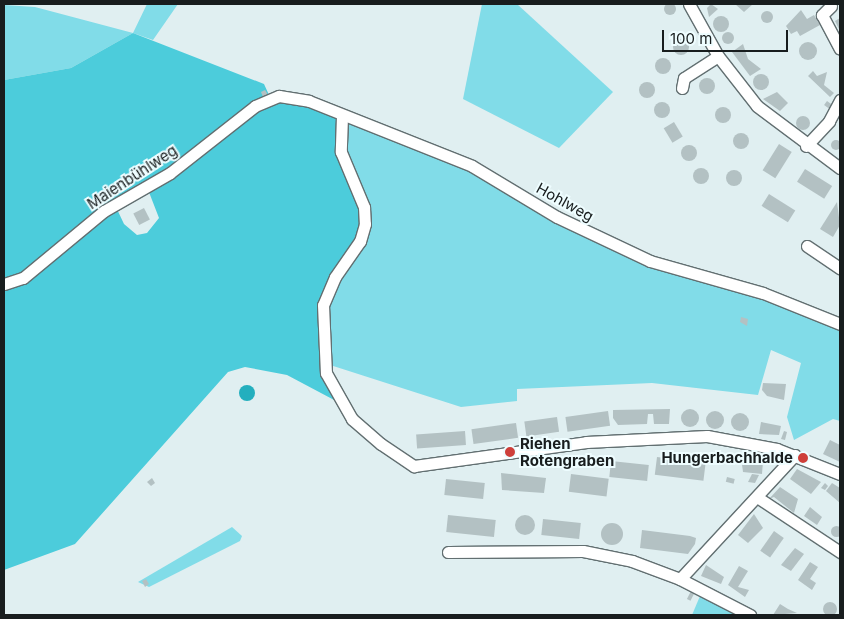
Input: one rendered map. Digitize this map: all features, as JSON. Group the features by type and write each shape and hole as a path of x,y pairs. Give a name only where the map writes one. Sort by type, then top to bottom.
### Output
{"street":[{"path":"690,4 718,56 757,106 806,146 840,168"},
{"path":"831,6 822,15 840,49"},
{"path":"682,88 684,78 718,56"},
{"name":"Hohlweg","path":"279,96 309,102 472,166 557,217 650,261 763,293 840,324"},
{"name":"Maienbühlweg","path":"4,284 23,278 104,211 170,173 256,106 279,96"},
{"path":"806,146 829,122 840,100"},
{"path":"342,116 343,159 364,207 365,224 360,241 335,277 323,305 326,374 352,419 414,466 586,442 673,435 717,437 795,455 840,474"},
{"path":"807,246 840,268"},
{"path":"680,579 795,455"},
{"path":"757,497 840,552"},
{"path":"448,552 583,551 632,561 680,579 750,615"}],"shaded area":[{"path":"147,4 178,4 153,40 133,33"},
{"path":"482,4 517,4 613,92 559,148 463,99"},
{"path":"4,5 35,7 133,33 71,68 4,80"},
{"path":"133,33 264,84 269,95 337,116 363,222 320,310 336,401 287,375 245,367 228,372 75,544 4,570 4,80 71,68","holes":["147,187 159,218 147,233 137,235 124,224 115,205"]},
{"path":"349,124 470,168 638,259 728,282 840,326 840,421 833,419 794,440 787,417 801,363 771,350 758,395 652,383 517,389 517,401 461,407 327,364 324,318 349,168 343,134"},
{"path":"247,385 255,393 247,401 239,393"},
{"path":"232,527 242,536 240,541 149,587 138,582"},
{"path":"700,596 736,615 692,615"}],"building":[{"path":"670,3 676,9 670,15 664,9"},
{"path":"711,4 718,9 709,17 707,8"},
{"path":"735,4 753,4 744,12"},
{"path":"801,10 807,19 814,15 820,25 800,36 797,31 791,34 786,26"},
{"path":"767,11 773,17 767,23 761,17"},
{"path":"718,16 724,16 729,21 727,30 718,32 713,27 713,21"},
{"path":"840,18 840,31 835,21"},
{"path":"728,32 734,38 728,44 722,38"},
{"path":"678,39 684,39 689,44 687,53 678,55 673,50 673,44"},
{"path":"808,42 814,45 817,51 814,57 808,60 802,57 799,51 802,45"},
{"path":"743,44 748,59 761,69 750,76 732,52"},
{"path":"660,58 666,58 671,63 669,72 660,74 655,69 655,63"},
{"path":"813,71 817,76 827,72 824,85 834,93 830,97 808,76"},
{"path":"761,74 769,82 761,90 753,82"},
{"path":"704,78 710,78 715,83 713,92 704,94 699,89 699,83"},
{"path":"644,82 650,82 655,87 653,96 644,98 639,93 639,87"},
{"path":"265,90 268,95 263,97 261,92"},
{"path":"777,92 788,103 780,111 763,99"},
{"path":"827,101 834,106 831,110 824,105"},
{"path":"659,102 665,102 670,107 668,116 659,118 654,113 654,107"},
{"path":"720,107 726,107 731,112 729,121 720,123 715,118 715,112"},
{"path":"803,116 808,118 810,123 808,128 803,130 798,128 796,123 798,118"},
{"path":"674,122 683,137 672,143 664,128"},
{"path":"738,133 744,133 749,138 747,147 738,149 733,144 733,138"},
{"path":"834,140 838,140 841,145 840,149 834,150 831,147 831,143"},
{"path":"779,144 792,152 775,178 763,170"},
{"path":"686,145 692,145 697,150 695,159 686,161 681,156 681,150"},
{"path":"698,168 704,168 709,173 707,182 698,184 693,179 693,173"},
{"path":"805,169 832,186 824,199 797,182"},
{"path":"734,170 740,172 742,178 740,184 734,186 728,184 726,178 728,172"},
{"path":"769,194 795,210 788,222 762,206"},
{"path":"837,202 840,225 833,237 820,229"},
{"path":"144,208 150,220 139,225 133,213"},
{"path":"741,317 748,319 747,326 740,322"},
{"path":"763,383 786,384 784,400 767,396 762,390"},
{"path":"670,409 669,424 654,424 653,414 648,414 647,424 618,425 613,418 613,410"},
{"path":"690,409 696,412 699,418 696,424 690,427 684,424 681,418 684,412"},
{"path":"608,411 610,426 568,432 565,417"},
{"path":"711,411 719,411 724,416 722,427 711,429 706,424 706,416"},
{"path":"740,413 746,416 749,422 746,428 740,431 734,428 731,422 734,416"},
{"path":"557,417 559,432 526,436 524,422"},
{"path":"761,422 781,426 779,435 759,434"},
{"path":"516,423 518,438 474,444 471,429"},
{"path":"465,431 466,445 417,448 416,434"},
{"path":"784,431 787,432 785,440 781,439"},
{"path":"830,440 840,445 840,462 823,454"},
{"path":"657,457 706,463 703,481 655,475"},
{"path":"741,457 763,461 762,474 743,472"},
{"path":"611,461 649,465 647,481 609,477"},
{"path":"797,469 821,482 811,494 790,479"},
{"path":"501,473 546,478 544,493 502,490"},
{"path":"571,474 609,479 607,496 569,492"},
{"path":"752,474 759,475 755,483 748,482"},
{"path":"727,477 735,479 734,484 726,482"},
{"path":"152,478 155,483 151,486 147,482"},
{"path":"446,479 485,483 483,499 444,495"},
{"path":"825,483 828,486 825,490 821,488"},
{"path":"832,483 840,488 840,503 826,491"},
{"path":"780,487 798,499 794,513 774,497 769,499"},
{"path":"810,507 822,517 817,525 804,516"},
{"path":"754,514 763,528 748,543 738,535"},
{"path":"448,515 496,520 494,537 446,532"},
{"path":"525,515 532,518 535,525 532,532 525,535 518,532 515,525 518,518"},
{"path":"543,519 581,523 579,539 541,535"},
{"path":"612,523 620,526 623,534 620,542 612,545 604,542 601,534 604,526"},
{"path":"834,526 838,526 841,531 840,535 834,536 831,533 831,529"},
{"path":"642,530 690,536 696,538 695,544 688,554 640,548"},
{"path":"774,531 784,538 770,558 760,551"},
{"path":"795,548 804,554 791,571 781,565"},
{"path":"810,562 818,567 810,579 816,583 812,590 798,580"},
{"path":"706,565 724,577 721,584 701,576"},
{"path":"739,566 748,571 738,587 749,590 745,597 728,585"},
{"path":"146,579 149,584 145,587 142,581"},
{"path":"691,591 695,593 690,601 687,599"},
{"path":"827,602 833,602 837,609 833,616 827,616 823,612 823,606"},
{"path":"780,604 788,609 797,613 773,615"}],"place":[{"name":"Riehen Rotengraben","path":"510,452"},
{"name":"Hungerbachhalde","path":"803,458"}]}
